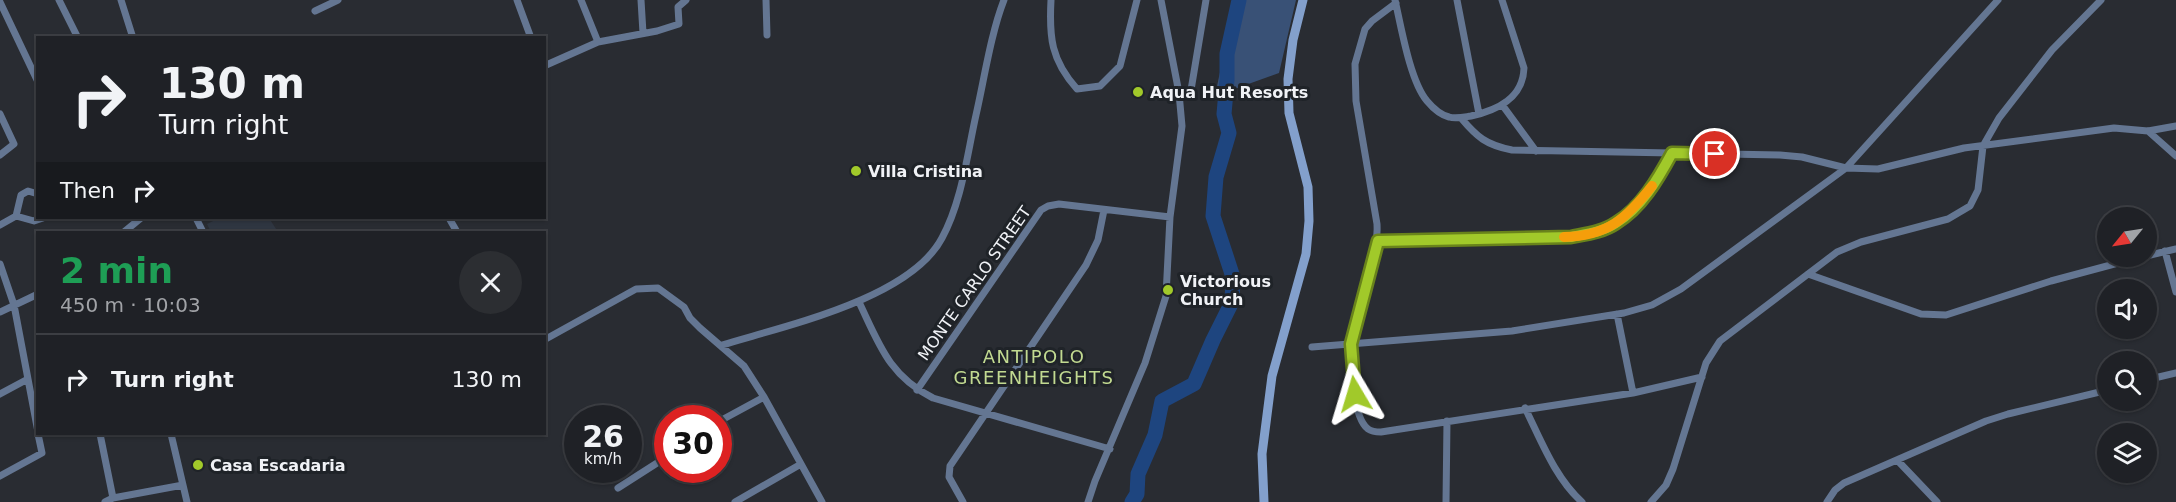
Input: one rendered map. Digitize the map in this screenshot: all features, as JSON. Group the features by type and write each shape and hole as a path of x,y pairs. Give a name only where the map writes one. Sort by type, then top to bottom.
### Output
{"street":[{"path":"59,0 77,36"},
{"path":"121,0 132,36"},
{"path":"315,11 338,0"},
{"path":"517,0 530,36"},
{"path":"581,0 598,42"},
{"path":"641,0 643,33"},
{"path":"546,65 598,42 657,31 679,24 678,7 686,0"},
{"path":"766,0 767,35"},
{"path":"722,345 858,302 915,270 930,255 942,238 956,204 1002,4 995,0"},
{"path":"1051,0 1049,31 1054,49 1062,73 1077,89 1100,86 1120,66 1137,0"},
{"path":"1088,502 1145,363 1166,296 1170,217 1182,126 1179,93 1161,0"},
{"path":"1179,93 1191,90 1206,0"},
{"path":"1264,502 1262,454 1272,376 1306,254 1309,221 1308,187 1289,113 1288,79 1293,40 1304,0"},
{"path":"1457,0 1479,114"},
{"path":"1502,0 1524,68 1524,77 1514,97 1503,106 1461,118 1448,117 1439,113 1426,100 1417,84 1395,2 1365,29 1355,64 1356,101 1378,241 1351,344 1352,375 1358,414 1368,430 1381,432 1633,393 1702,377"},
{"path":"1312,347 1512,331 1617,314 1652,305 1681,289 1846,168 1998,0"},
{"path":"1651,502 1666,484 1673,470 1712,352 1728,333 1826,259 1847,246 1948,219 1970,206 1978,190 1983,146 1999,118 2052,50 2101,0"},
{"path":"0,2 36,78"},
{"path":"1503,106 1536,151"},
{"path":"0,114 14,144 0,155"},
{"path":"1461,118 1476,136 1493,146 1512,150 1780,155 1802,157 1846,168 1878,169 1964,148 2114,128 2148,131 2176,126"},
{"path":"2148,131 2176,156"},
{"path":"1378,241 1571,237 1595,232 1615,225 1632,211 1660,175 1672,153"},
{"path":"16,216 21,195 28,191 36,193"},
{"name":"MONTE CARLO STREET","path":"917,390 1041,210 1059,204 1170,217"},
{"path":"963,502 948,471 1086,265 1098,240 1104,210"},
{"path":"0,225 16,216 34,221 40,219"},
{"path":"125,231 140,219"},
{"path":"134,224 135,231"},
{"path":"2157,253 2176,249"},
{"path":"2165,251 2176,292"},
{"path":"0,264 14,304 26,380 36,424"},
{"path":"1808,274 1921,314 1946,315 2051,281 2104,267"},
{"path":"546,339 636,289 658,288 684,307 690,318 700,328 744,366 764,396 822,502"},
{"path":"0,312 36,295"},
{"path":"858,302 897,373 917,390 933,398 1110,449"},
{"path":"1617,314 1633,393"},
{"path":"2157,377 2176,373"},
{"path":"0,394 26,380"},
{"path":"1827,502 1835,490 1844,483 1986,421 2097,393"},
{"path":"732,414 764,396"},
{"path":"1525,408 1561,477 1570,491 1582,502"},
{"path":"1446,502 1447,421"},
{"path":"0,476 42,453 38,435"},
{"path":"100,435 113,498"},
{"path":"171,435 187,502"},
{"path":"1898,461 1937,502"},
{"path":"735,502 801,464"},
{"path":"618,489 654,465"},
{"path":"105,502 113,498 183,485"}],"shaded area":[{"path":"1232,0 1296,0 1279,73 1215,96 1230,24"},
{"path":"217,219 270,219 277,231 210,231 207,224"}],"waterway":[{"path":"1132,502 1137,494 1138,474 1155,435 1162,401 1194,384 1232,302 1233,277 1213,216 1216,177 1229,133 1224,114 1227,54 1239,0"}],"slow traffic":[{"path":"1564,237 1595,232 1615,225 1632,211 1652,186"}],"place":[{"name":"Aqua Hut Resorts","path":"1138,92"},
{"name":"Villa Cristina","path":"856,171"},
{"name":"Victorious Church","path":"1168,290"},
{"name":"Casa Escadaria","path":"198,465"}],"district":[{"name":"ANTIPOLO GREENHEIGHTS","path":"1034,367"}],"route":[{"path":"1355,394 1351,344 1360,302 1378,241 1571,237 1595,232 1615,225 1632,211 1660,175 1672,153 1715,154"}]}
